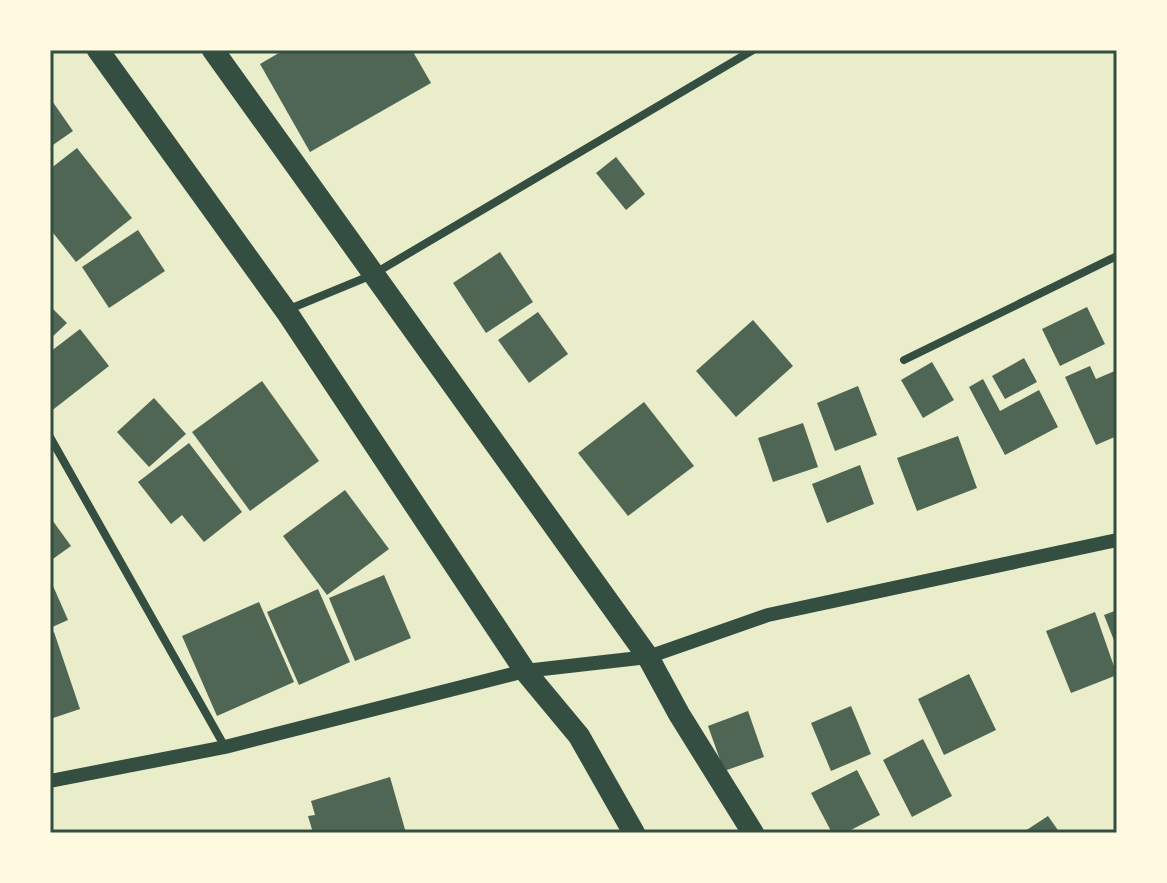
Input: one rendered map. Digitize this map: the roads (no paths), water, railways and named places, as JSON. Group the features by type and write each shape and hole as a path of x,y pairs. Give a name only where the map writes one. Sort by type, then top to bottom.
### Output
{"highway":[{"path":"98,50 286,311 525,671 579,736 634,833"},
{"path":"213,50 648,657 753,833"}],"street":[{"path":"286,311 372,275 753,50"},
{"path":"904,360 1117,256"},
{"path":"50,437 225,747"},
{"path":"50,781 225,747 525,671 648,657 768,615 1117,540"}]}
